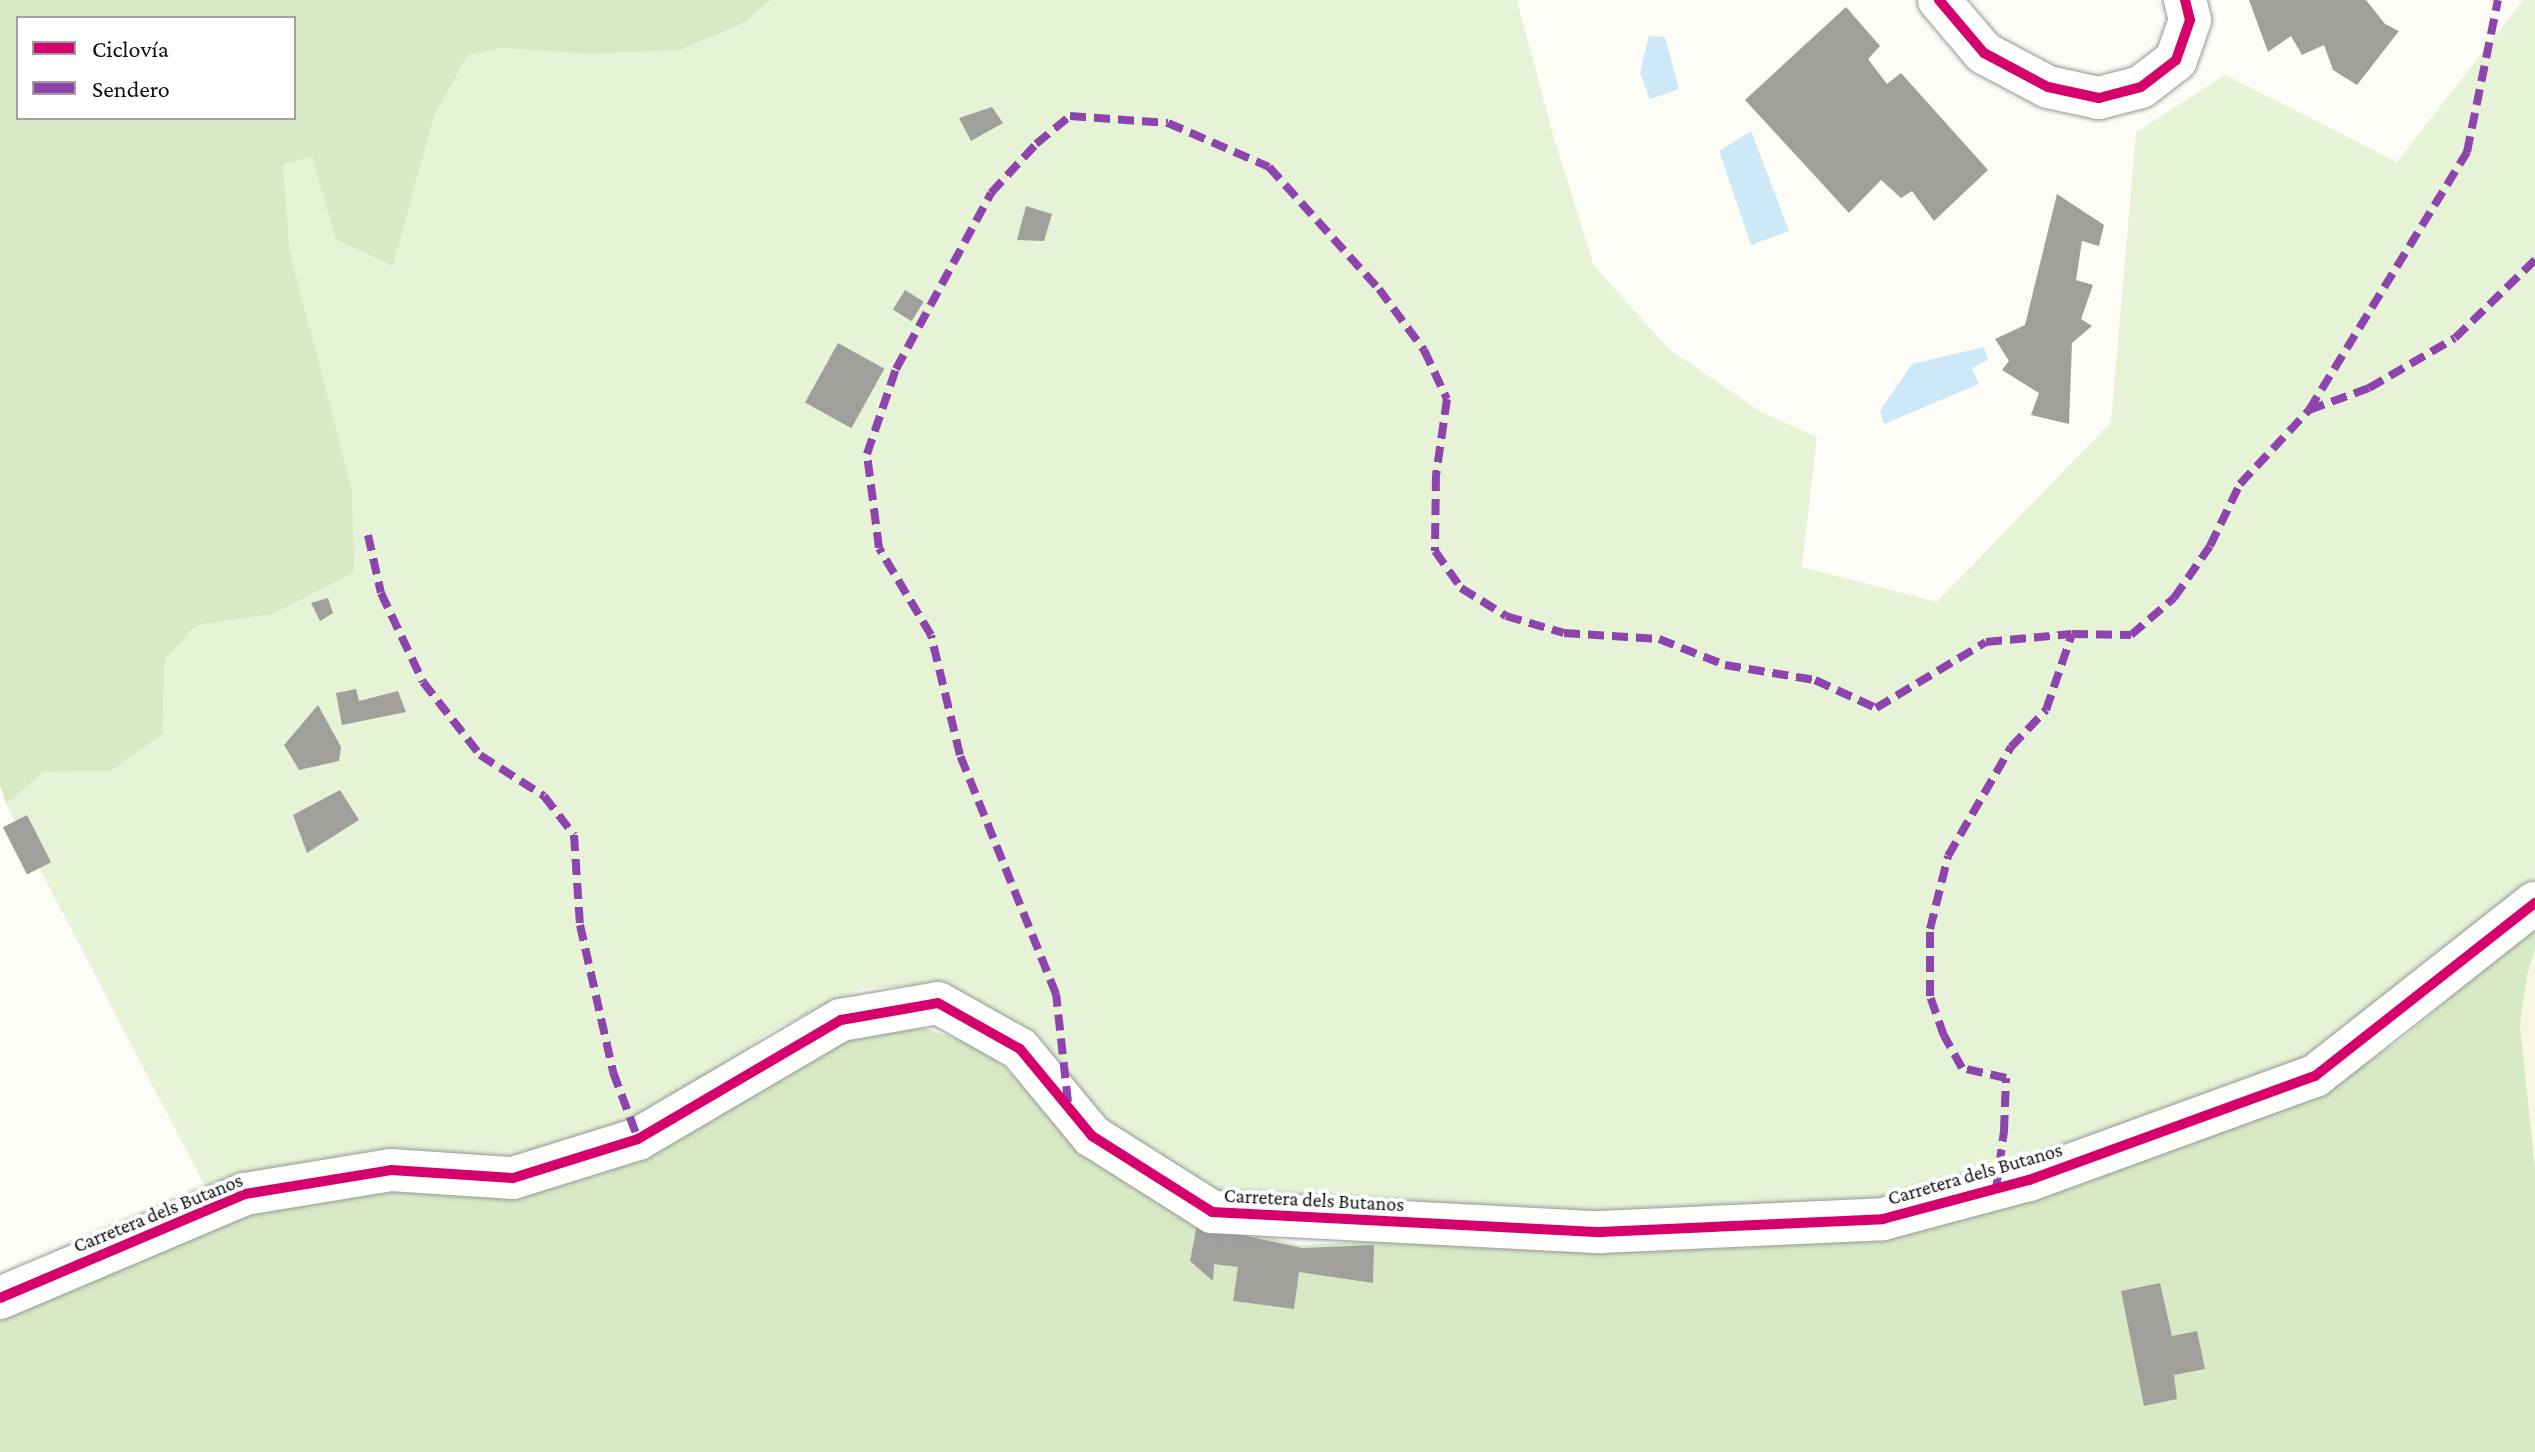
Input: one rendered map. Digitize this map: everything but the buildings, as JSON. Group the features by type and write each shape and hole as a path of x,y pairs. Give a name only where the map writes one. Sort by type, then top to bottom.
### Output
{"street":[{"path":"1939,0 1984,53 2048,87 2099,98 2141,87 2176,60 2190,20 2185,0"},
{"name":"Carretera dels Butanos","path":"0,1298 245,1194 391,1170 513,1178 638,1139 841,1020 938,1003 1020,1049 1092,1136 1212,1212 1600,1232 1883,1219 2029,1180 2315,1076 2535,903"}],"shaded area":[{"path":"2535,949 2535,1169 2520,1025 2527,975"}],"green space":[{"path":"0,0 771,0 744,23 681,50 588,54 502,48 468,55 434,116 393,266 336,240 312,157 283,164 290,252 352,489 354,572 273,614 197,625 165,659 162,734 111,771 44,772 6,804 0,785"},
{"path":"771,0 1517,0 1553,135 1594,266 1669,349 1761,412 1817,437 1802,567 1937,602 2111,422 2136,132 2225,75 2397,162 2523,0 2535,0 2535,883 2306,1065 1949,1186 1849,1203 1628,1214 1285,1204 1219,1190 1144,1155 1021,1036 921,985 861,989 771,1031 655,1114 537,1158 445,1153 349,1154 264,1174 209,1194 6,804 44,772 111,771 161,734 165,659 197,625 273,614 352,489 290,252 283,164 312,156 336,240 393,266 434,116 468,55 502,48 588,54 681,50 744,23"},
{"path":"2535,926 2535,949 2527,975 2520,1025 2535,1169 2535,1452 0,1452 0,1318 263,1207 364,1187 471,1194 849,1032 923,1028 984,1048 1031,1093 1205,1223 1300,1245 1377,1241 1639,1247 2170,1147 2270,1115 2324,1092 2400,1040"}],"water":[{"path":"1649,36 1665,37 1679,89 1650,99 1640,73"},
{"path":"1751,131 1789,231 1751,245 1719,151"},
{"path":"1984,347 1988,360 1972,368 1979,384 1884,424 1880,411 1912,364"}],"marked path":[{"path":"1068,1102 1056,994 960,755 931,635 879,548 867,454 896,369 991,193 1036,144 1070,116 1168,123 1269,167 1379,289 1424,350 1447,399 1436,475 1435,551 1461,588 1506,616 1564,633 1659,639 1725,665 1815,680 1876,708 1986,642 2072,634 2131,635 2174,598 2210,546 2240,484 2309,410 2467,152 2498,0"},
{"path":"2309,410 2369,388 2455,338 2535,260"},
{"path":"368,535 381,593 423,682 480,755 544,796 574,835 580,925 613,1072 638,1139"},
{"path":"1996,1189 2004,1131 2006,1078 1962,1068 1944,1036 1930,996 1930,929 1948,856 2011,747 2046,710 2072,634"}],"cycle path":[{"path":"1939,0 1984,53 2048,87 2099,98 2141,87 2176,60 2190,20 2185,0"},
{"path":"0,1298 245,1194 391,1170 513,1178 638,1139 841,1020 938,1003 1020,1049 1092,1136 1212,1212 1600,1232 1883,1219 2029,1180 2315,1076 2535,903"}]}
